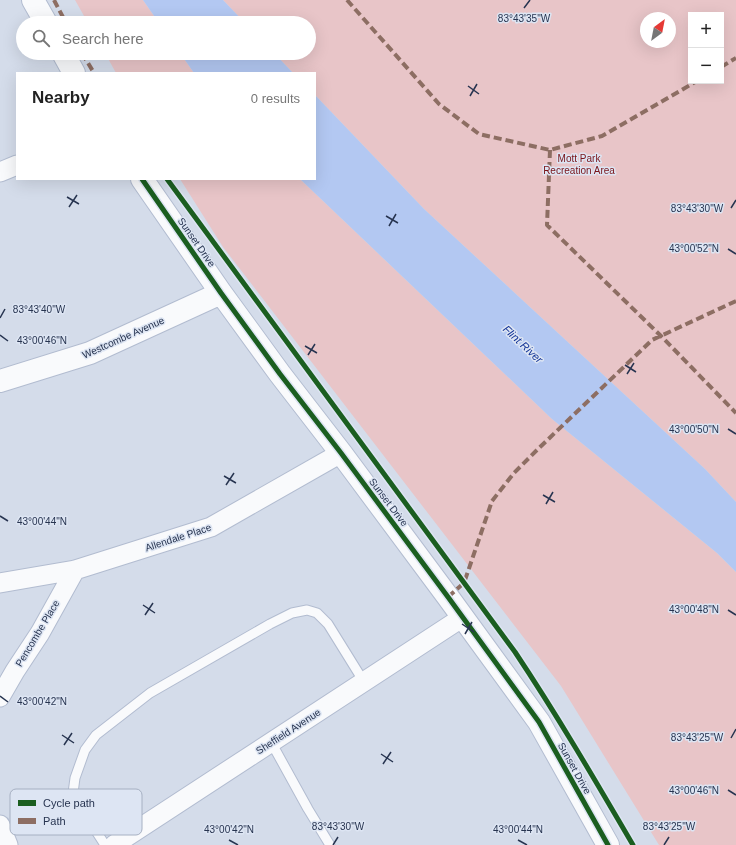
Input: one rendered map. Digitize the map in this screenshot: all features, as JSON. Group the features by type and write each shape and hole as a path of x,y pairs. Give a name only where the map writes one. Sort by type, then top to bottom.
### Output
{"street":[{"path":"33,0 42,16"},
{"path":"67,60 73,72"},
{"path":"0,172 16,165"},
{"name":"Sunset Drive","path":"143,180 221,293 280,374 341,453 539,722 608,845"},
{"name":"Westcombe Avenue","path":"0,381 90,353 221,293"},
{"name":"Allendale Place","path":"0,583 75,570 211,526 341,453"},
{"name":"Pencombe Place","path":"0,697 14,671 40,633 75,570"},
{"name":"Sheffield Avenue","path":"142,827 463,617"},
{"path":"0,825 8,845"},
{"name":"Sheffield Avenue","path":"114,845 129,835"}],"lane":[{"path":"74,789 75,778 86,750 96,736 150,693 270,624 292,613 307,610 317,613 328,624 364,682"},
{"path":"271,742 330,845"},
{"path":"99,835 105,845"}],"green space":[{"path":"75,0 143,0 154,16 84,16"},
{"name":"Mott Park Recreation Area","path":"223,0 736,0 736,502 705,469 424,209 316,96 316,72 292,72 281,60 316,60 316,16 238,16"},
{"path":"109,60 185,60 193,72 115,72"},
{"path":"181,180 301,180 552,419 717,553 736,572 736,845 659,845 561,686 223,247"}],"water":[{"path":"143,0 223,0 238,16 154,16"},
{"path":"185,60 281,60 292,72 193,72"},
{"name":"Flint River","path":"316,96 424,209 705,469 736,502 736,572 717,553 552,419 301,180 316,180"}],"marked path":[{"path":"54,0 62,16"},
{"path":"347,0 439,104 479,134 550,150 602,136 692,84"},
{"path":"724,65 736,58"},
{"path":"86,60 93,72"},
{"path":"550,150 547,225 661,336 736,413"},
{"path":"448,597 464,583 492,501 514,473 652,340 736,301"}],"cycle path":[{"path":"143,180 221,293 280,374 341,453 539,722 608,845"},
{"path":"168,180 515,652 561,724 633,845"}]}
